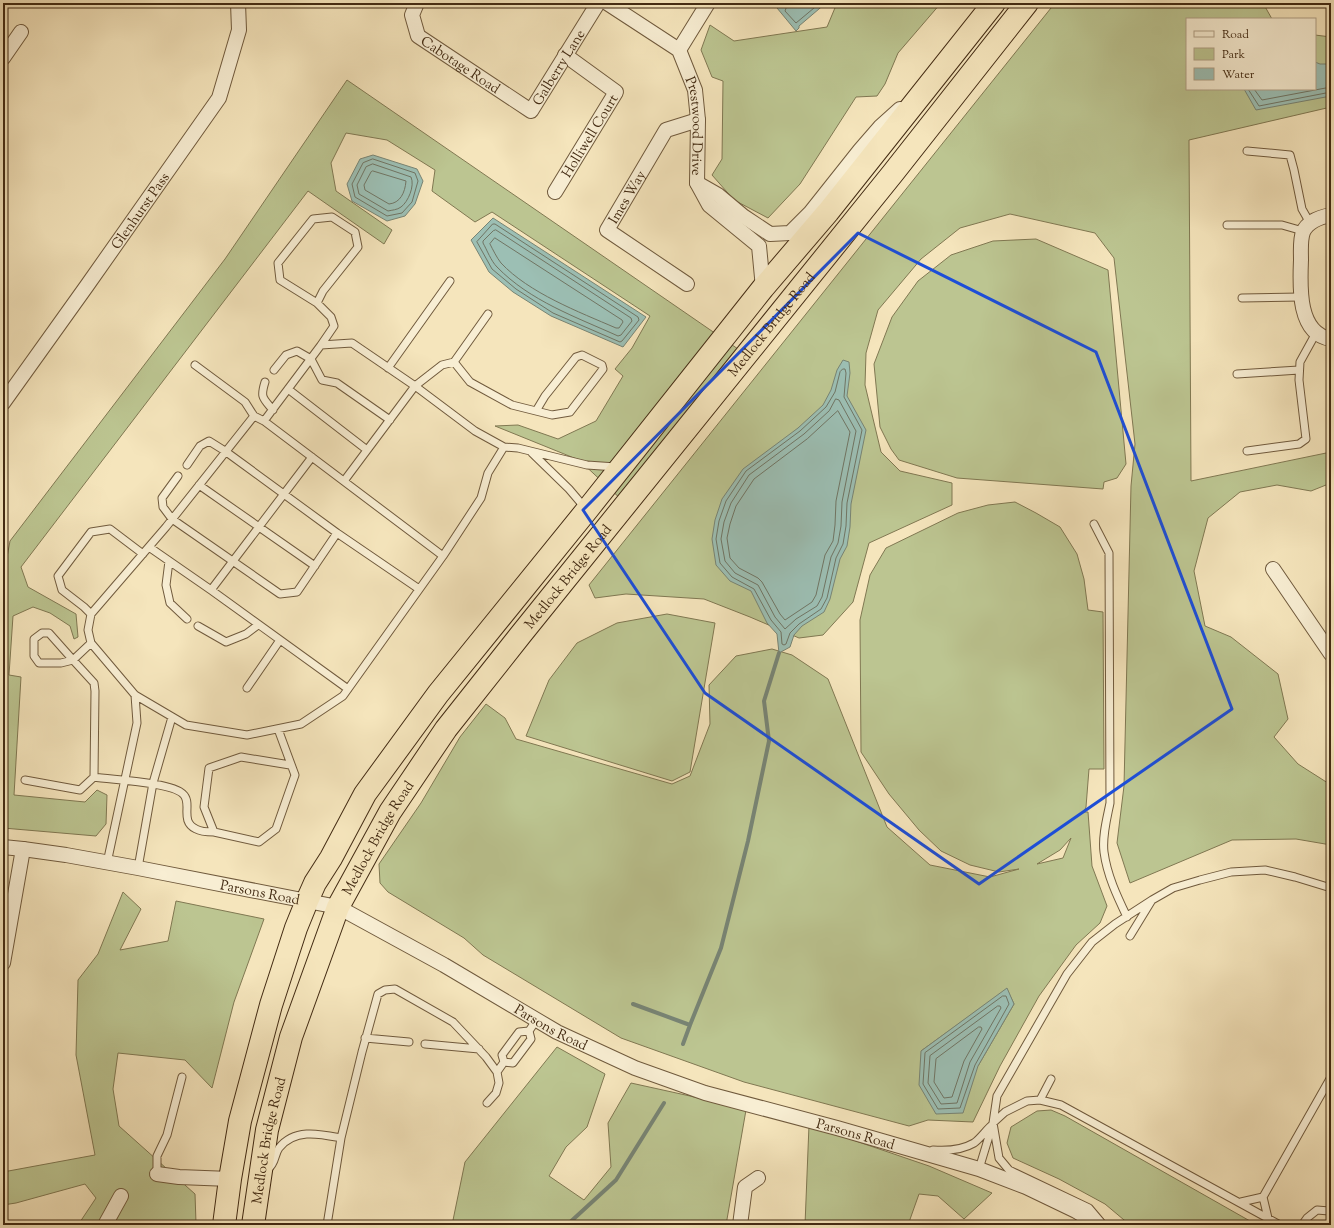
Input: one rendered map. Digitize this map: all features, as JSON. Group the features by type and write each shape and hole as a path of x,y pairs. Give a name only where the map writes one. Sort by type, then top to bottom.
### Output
{"highway":[{"name":"Medlock Bridge Road","path":"224,1225 240,1121 271,1005 296,928 307,901 365,794 438,694 587,510 763,288 828,212 994,3"},
{"name":"Medlock Bridge Road","path":"253,1225 267,1130 291,1037 338,907 390,812 446,730 522,633 893,173 1027,3"}],"street":[{"name":"Glenhurst Pass","path":"3,403 82,294 219,98 239,30 238,3"},
{"name":"Cabotage Road","path":"417,3 412,15 418,36 531,111"},
{"name":"Galberry Lane","path":"531,111 598,3"},
{"path":"606,3 679,50 708,3"},
{"path":"3,58 21,32"},
{"name":"Prestwood Drive","path":"679,50 695,90 698,120 697,182 709,205 759,246 763,288"},
{"name":"Holliwell Court","path":"555,192 616,92 565,56"},
{"name":"Medlock Bridge Road","path":"697,182 718,195 743,216 770,234 790,233 810,213 880,127 896,112 922,95"},
{"name":"Imes Way","path":"687,284 607,230 666,130 698,120"},
{"path":"1331,215 1318,218 1307,227 1300,281 1300,297 1305,315 1313,331 1331,339"},
{"path":"1273,569 1331,654"},
{"name":"Parsons Road","path":"3,847 138,868 338,907 457,973 533,1025 557,1032 622,1063 705,1093 979,1169 1026,1187 1076,1211 1099,1225"},
{"path":"3,963 23,849"},
{"path":"157,1174 179,1177 230,1179"},
{"path":"740,1225 745,1187 758,1178"},
{"path":"105,1225 121,1196"}],"lane":[{"path":"1227,225 1282,225 1307,227 1290,155 1247,151"},
{"path":"264,422 334,326 331,317 317,303 280,280 278,263 313,219 332,217 355,232 358,247 323,291 317,303"},
{"path":"388,368 450,280"},
{"path":"1242,298 1300,297"},
{"path":"344,481 415,386 442,365 454,362 488,314"},
{"path":"1247,451 1299,444 1306,439 1299,370 1300,362 1316,333"},
{"path":"321,345 352,343 415,386 475,431 504,447 518,448 587,465 621,467"},
{"path":"274,370 286,355 297,351 311,359 322,380 337,383 390,420"},
{"path":"454,362 470,382 512,405 536,411 552,415 570,412 603,369 602,365 582,355 576,357 545,396 536,411"},
{"path":"194,365 245,402 254,416 312,457 443,556"},
{"path":"1237,374 1299,370"},
{"path":"264,382 261,392 264,399 273,410"},
{"path":"288,389 367,450"},
{"path":"254,416 149,547 91,614 88,630 91,643 135,695 186,725 247,735 301,724 343,696 443,556 481,498 488,473 504,447"},
{"path":"187,465 200,446 209,442 225,451 337,533 419,589"},
{"path":"532,452 569,489 587,510"},
{"path":"211,590 312,457"},
{"path":"178,476 162,498 163,507 172,519 280,594 296,592 337,533"},
{"path":"199,485 315,566"},
{"path":"1094,524 1109,553 1110,803 1105,826 1104,852 1111,882 1127,917"},
{"path":"91,614 84,606 62,590 58,576 91,532 110,529 143,554"},
{"path":"149,547 348,689"},
{"path":"169,561 166,586 170,604 187,619"},
{"path":"198,626 226,642 246,634 258,625"},
{"path":"91,643 73,660 61,663 39,663 34,656 34,639 42,633 49,634 73,660 94,683 94,778"},
{"path":"247,688 280,640"},
{"path":"107,863 137,723 135,695"},
{"path":"138,868 154,783 172,717"},
{"path":"25,780 80,790 94,778 154,783 184,794 187,801 186,815 189,824 196,830 214,832 259,842 276,829 295,775 290,765 278,729"},
{"path":"214,832 204,807 209,768 241,757 290,765"},
{"path":"979,1169 993,1123 997,1096 1067,974 1092,942 1115,924 1152,900 1174,888 1231,872 1265,870 1331,888"},
{"path":"1130,936 1152,900"},
{"path":"327,1225 341,1138 365,1038 378,994 385,990 394,989 453,1022 479,1049 497,1072 499,1083 496,1093 487,1103"},
{"path":"504,1062 514,1063 531,1039 533,1025"},
{"path":"504,1062 502,1056 520,1032 533,1025"},
{"path":"365,1038 409,1042"},
{"path":"425,1044 479,1049"},
{"path":"497,1072 504,1062"},
{"path":"1268,1218 1263,1197 1331,1076"},
{"path":"157,1174 158,1156 167,1135 182,1077"},
{"path":"1040,1100 1051,1079"},
{"path":"911,1149 944,1151 960,1148 975,1142 1005,1112 1027,1101 1040,1100 1061,1105 1241,1202 1280,1225"},
{"path":"993,1123 999,1158 1009,1170 1089,1208 1103,1225"},
{"path":"260,1176 272,1165 278,1148 296,1136 308,1134 341,1138"},
{"path":"1241,1202 1263,1197"},
{"path":"1302,1225 1307,1218 1317,1210 1329,1211"}],"highlighted area":[{"path":"858,233 1096,352 1232,709 979,884 705,693 583,510"}],"green space":[{"path":"837,3 941,3 898,53 885,84 877,96 856,97 800,184 768,218 734,200 712,175 722,159 723,81 712,77 701,50 710,25 734,41 827,27"},
{"path":"1055,3 1263,3 1271,18 1186,18 1186,90 1316,90 1316,35 1331,37 1331,107 1189,140 1191,481 1331,452 1331,483 1311,491 1277,485 1240,492 1208,518 1194,571 1205,626 1231,637 1278,674 1288,719 1274,737 1298,764 1331,785 1331,845 1296,839 1232,840 1130,883 1117,843 1124,786 1131,486 1135,444 1114,258 1095,233 1010,214 960,228 921,259 878,310 866,353 865,385 881,452 900,471 952,483 952,505 869,543 853,602 823,635 799,638 704,599 626,594 595,598 589,585"},
{"path":"347,80 738,349 623,501 579,460 495,426 518,425 558,439 596,421 623,376 615,369 632,348 650,316 492,212 475,222 432,191 435,170 387,140 346,133 331,163 336,191 392,230 384,244 308,191 21,567 28,587 76,614 78,637 74,639 70,626 50,613 33,607 13,616 9,675 21,677 14,795 85,802 97,790 107,795 106,824 96,836 3,828 3,579 10,541 225,259"},
{"path":"1036,239 1108,270 1126,464 1117,478 1104,482 1103,489 957,478 899,460 891,449 880,427 874,364 892,317 918,281 951,255 993,241"},
{"path":"1015,502 1060,527 1077,554 1084,579 1088,610 1103,612 1104,769 1089,769 1086,807 1084,812 1088,812 1092,866 1107,906 1100,923 1076,945 1039,996 1000,1066 973,1122 928,1120 909,1126 744,1082 621,1038 483,955 464,938 388,892 380,883 379,864 421,803 460,737 486,704 505,718 516,739 672,784 690,776 710,724 709,685 736,656 772,649 792,655 828,679 887,827 930,865 990,877 1019,869 999,872 970,865 941,851 919,830 889,794 861,752 860,620 870,575 886,548 958,513 988,505","holes":["1071,838 1063,858 1037,864 1060,850","1007,989 1014,1004 978,1066 921,1051"]},
{"path":"667,614 715,623 690,772 672,781 526,736 549,680 577,643 617,623"},
{"path":"123,892 141,909 120,950 168,941 176,901 264,919 234,1002 212,1088 185,1060 118,1053 113,1089 119,1126 195,1194 195,1225 78,1225 96,1198 85,1184 16,1203 3,1205 3,1172 95,1155 76,1055 78,980 98,954"},
{"path":"557,1047 605,1074 587,1127 566,1147 549,1176 584,1200 611,1167 608,1123 631,1083 746,1110 726,1225 452,1225 465,1162"},
{"path":"1051,1110 1065,1116 1257,1225 1130,1225 1105,1204 1059,1179 1013,1158 1007,1143 1011,1127 1037,1111"},
{"path":"809,1125 929,1166 992,1193 964,1219 938,1196 919,1194 908,1225 805,1225"}],"water":[{"path":"786,3 826,3 799,26 796,31 777,8"},
{"path":"1316,62 1331,64 1331,96 1256,110 1245,90 1316,90"},
{"path":"373,155 417,169 423,181 415,204 405,216 387,221 352,201 347,184 360,159"},
{"path":"493,218 646,317 623,347 551,316 513,292 489,272 471,240"},
{"path":"843,360 849,362 850,373 847,396 866,430 851,504 847,546 840,559 830,599 824,612 802,626 794,635 790,647 779,653 777,634 767,623 751,591 730,581 716,565 712,539 715,520 722,499 743,469 798,428 823,405 831,390 837,370"},
{"path":"1007,988 1014,1004 978,1066 963,1113 936,1114 919,1085 921,1051"}],"waterway":[{"path":"683,1044 721,948 748,841 769,741 764,701 779,653"},
{"path":"633,1004 690,1025"},
{"path":"567,1225 616,1180 664,1103"}]}
